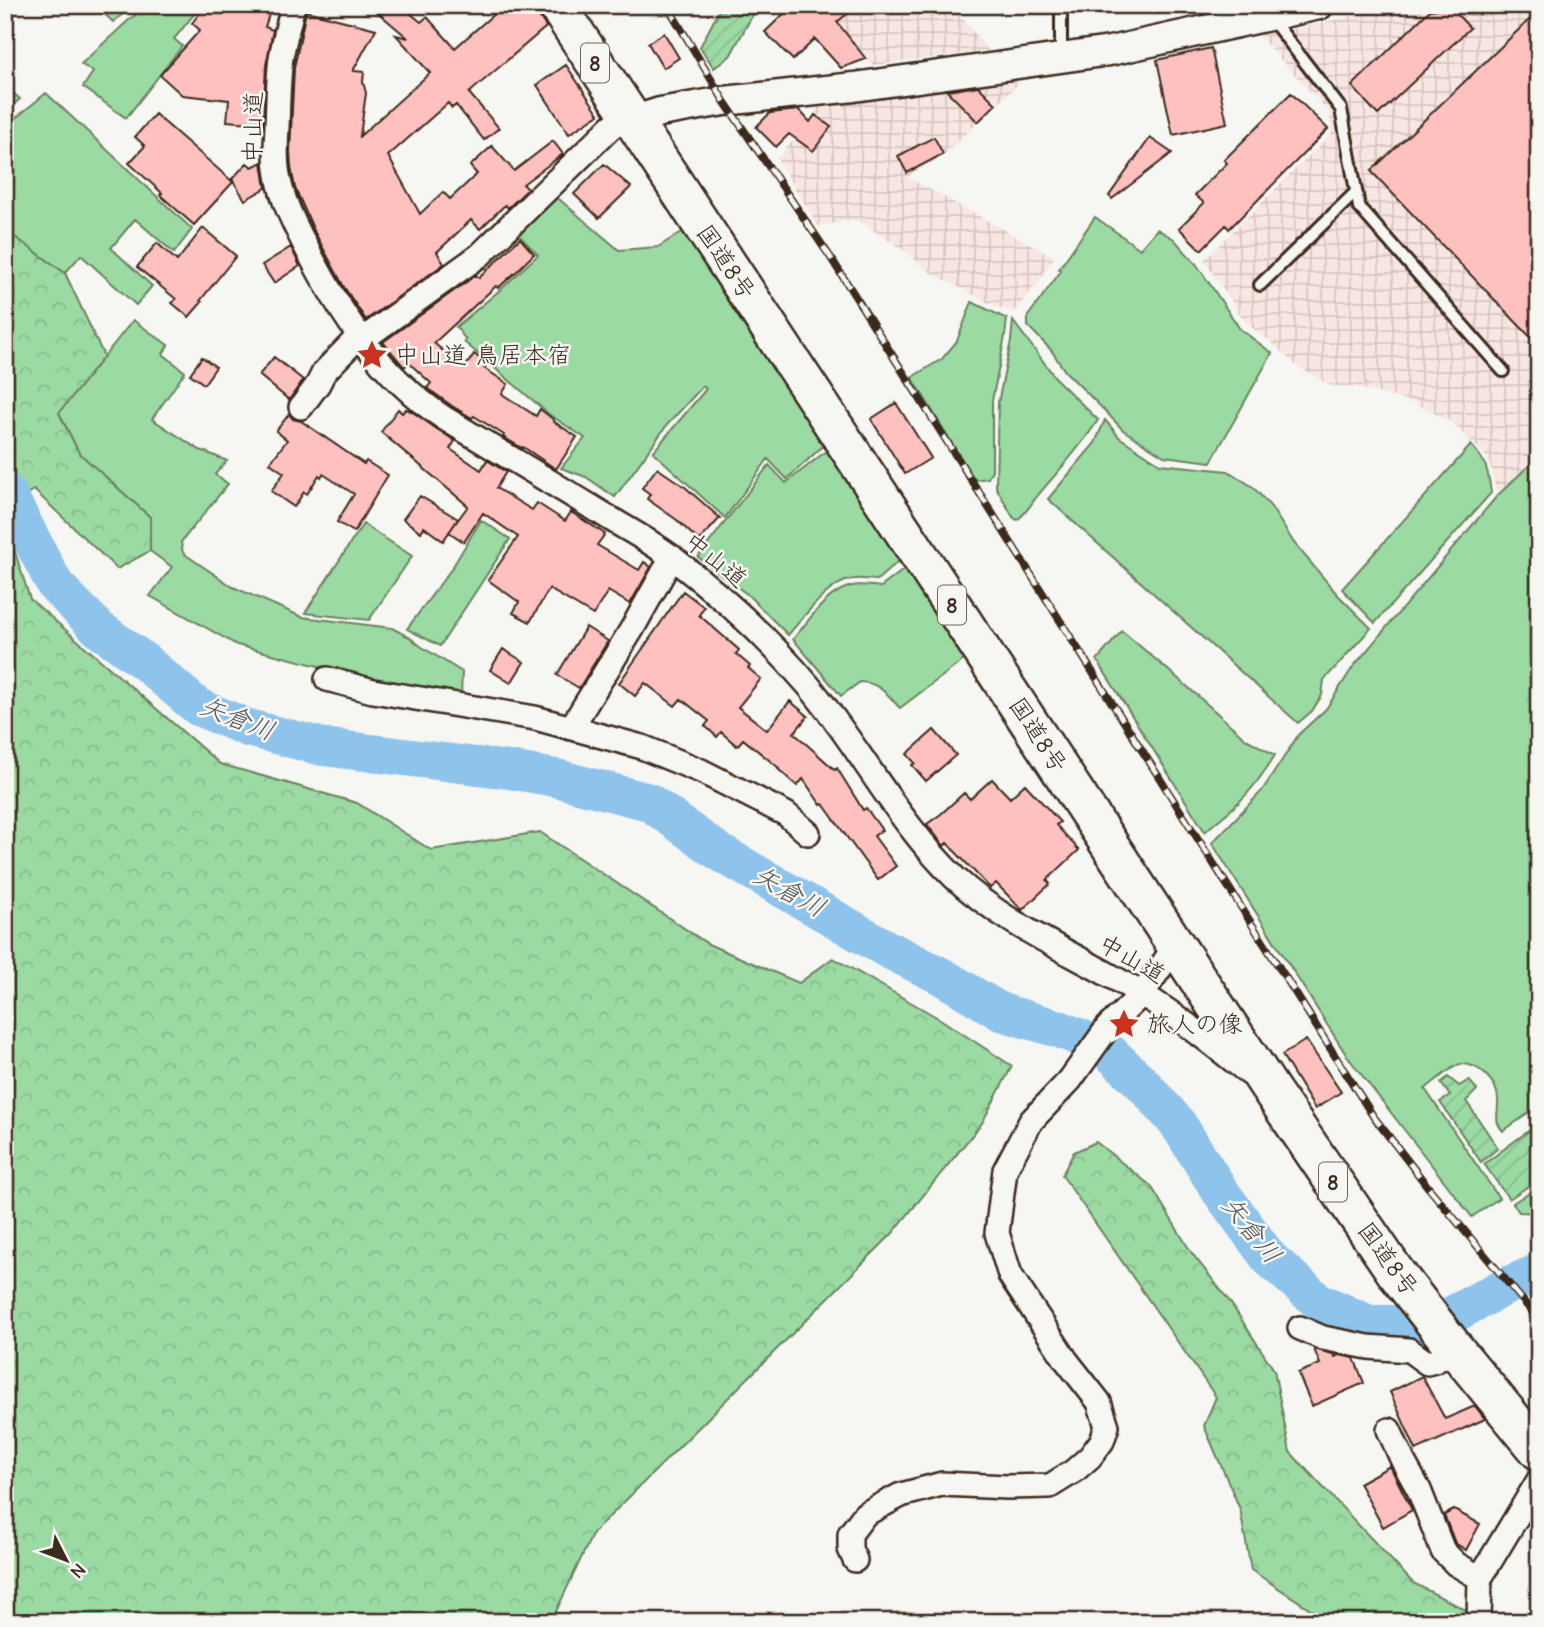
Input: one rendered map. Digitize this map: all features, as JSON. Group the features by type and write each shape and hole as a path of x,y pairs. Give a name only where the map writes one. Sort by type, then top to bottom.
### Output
{"highway":[{"name":"国道8号","path":"557,5 1271,1090 1396,1273 1539,1451"}],"street":[{"name":"中山道","path":"293,5 281,57 277,117 276,159 282,191 293,220 317,267 360,338 395,379 423,404 672,557 738,611 808,685 909,824 956,879 1012,922 1142,994 1185,1022 1271,1090"},
{"path":"301,407 324,373 360,338 480,255 612,126 660,112 724,100 855,87 1061,58 1115,56 1228,15 1319,5"},
{"path":"571,728 632,629 672,557"},
{"path":"327,679 373,691 535,718 642,747 701,771 786,814 808,833"},
{"path":"855,1560 850,1549 850,1534 865,1514 901,1495 942,1484 1050,1486 1090,1457 1101,1441 1107,1426 1099,1402 1066,1360 1010,1275 997,1233 1006,1170 1031,1121 1070,1080 1108,1027 1142,994 1176,945"},
{"path":"1185,1022 1209,1018 1220,1013"},
{"path":"1300,1328 1323,1338 1368,1347 1409,1350 1426,1363 1435,1361 1453,1346"},
{"path":"1390,1430 1419,1490 1443,1551 1480,1578"},
{"path":"1479,1622 1480,1578 1539,1480"}],"lane":[{"path":"1056,5 1061,8 1061,58"},
{"path":"1264,12 1340,109 1359,207 1503,371"},
{"path":"1260,285 1356,192"}],"shaded area":[{"path":"822,5 951,5 989,51 873,65"},
{"path":"1406,5 1521,5 1539,24 1539,456 1497,496 1486,456 1451,422 1413,402 1359,388 1329,385 1297,366 1246,323 1204,260 1332,133 1329,112 1259,36"},
{"path":"1020,82 944,155 907,177 1054,257 1014,312 995,306 928,271 908,253 859,221 818,226 777,159 821,103"}],"green space":[{"path":"95,5 134,5 113,22"},
{"path":"148,5 185,5 195,13 174,39 182,46 126,118 83,87 93,72 81,64"},
{"path":"722,5 763,5 752,16 730,56 714,68 700,47"},
{"path":"5,86 20,99 5,112"},
{"path":"46,93 192,229 174,253 135,219 111,248 152,286 136,305 81,255 65,273 5,230 5,127"},
{"path":"553,194 619,250 658,247 685,230 826,443 787,479 768,459 725,518 653,452 706,389 703,386 667,425 615,497 586,477 561,468 585,438 550,415 464,342 466,340 456,327 538,255 515,231"},
{"path":"1095,217 1140,249 1157,229 1174,239 1197,265 1240,329 1272,353 1211,462 1164,456 1123,430 1065,371 1051,350 1028,326 1028,316 1061,271 1059,269"},
{"path":"5,230 65,273 104,356 59,413 79,453 150,517 150,551 117,569 34,490 5,504"},
{"path":"972,302 1007,319 992,401 992,470 988,478 974,480 912,377 942,359 957,341"},
{"path":"133,320 168,345 163,354 185,372 152,419 198,449 227,461 215,474 228,484 181,542 183,553 233,587 302,617 392,628 462,672 461,696 338,671 237,645 150,596 172,567 150,551 150,517 79,453 59,413"},
{"path":"1013,321 1058,381 1098,420 1017,520 996,487 998,403"},
{"path":"1105,420 1119,437 1160,464 1228,471 1253,487 1271,507 1294,543 1337,594 1371,628 1324,680 1322,695 1312,711 1298,723 1048,499 1095,443"},
{"path":"1471,445 1486,467 1491,493 1375,623 1342,589"},
{"path":"830,448 901,559 877,580 846,581 827,592 788,635 748,595 698,557 769,465 786,483"},
{"path":"1539,456 1539,1106 1503,1131 1497,1120 1498,1100 1495,1087 1481,1070 1468,1065 1453,1067 1425,1089 1499,1198 1472,1217 1347,1056 1212,843 1262,791 1299,734 1326,709 1353,667 1497,496"},
{"path":"481,520 510,539 440,646 407,629 452,568"},
{"path":"5,521 30,599 220,764 357,803 431,850 540,832 708,944 799,983 833,958 940,1019 1012,1066 982,1123 892,1234 593,1533 551,1622 5,1622"},
{"path":"363,524 412,556 369,620 305,613"},
{"path":"906,568 965,659 900,708 883,690 867,683 860,682 841,696 793,639 834,594 855,585 881,587"},
{"path":"1122,631 1246,739 1275,755 1249,792 1205,832 1097,660"},
{"path":"1448,1077 1459,1086 1469,1080 1477,1090 1466,1101 1498,1148 1481,1162 1440,1102 1450,1096 1441,1083"},
{"path":"1539,1123 1539,1179 1509,1199 1484,1164"},
{"path":"1096,1142 1151,1186 1191,1252 1230,1302 1274,1370 1290,1452 1413,1583 1466,1610 1477,1622 1330,1622 1251,1570 1240,1509 1204,1426 1216,1397 1062,1175 1074,1152"},
{"path":"1539,1186 1539,1213 1519,1212 1513,1203"}],"building":[{"path":"206,5 272,5 265,27 273,30 266,65 263,124 227,121 229,100 182,95 160,75 200,30 192,23"},
{"path":"369,5 400,5 421,22 427,17 455,48 504,5 532,5 546,27 469,93 499,128 484,140 456,105 452,108 448,103 388,156 420,214 443,192 450,199 477,174 470,166 492,146 514,171 553,141 563,154 523,184 528,189 508,208 505,205 480,229 471,220 437,252 444,264 366,320 344,287 315,233 295,188 290,151 294,68 306,11 376,29 353,71 364,72 366,93 360,136 430,73 396,35 408,38"},
{"path":"793,5 859,5 837,22 866,59 841,68 815,39 793,60 765,32"},
{"path":"1450,7 1470,28 1378,115 1352,86 1430,10"},
{"path":"1529,20 1539,31 1539,346 1371,171"},
{"path":"664,33 679,58 663,68 648,43"},
{"path":"1211,48 1227,123 1173,135 1157,60"},
{"path":"566,65 599,114 569,134 537,85"},
{"path":"978,86 996,104 978,122 947,91"},
{"path":"1291,93 1328,129 1229,229 1226,225 1201,250 1179,228 1204,203 1195,195 1227,163 1224,160"},
{"path":"799,110 810,122 815,115 831,127 813,151 789,134 776,147 756,127 770,113"},
{"path":"155,114 233,182 194,225 129,163 145,146 135,137"},
{"path":"934,137 943,154 907,173 898,156"},
{"path":"1150,138 1172,153 1112,199 1109,196"},
{"path":"262,162 266,188 245,200 232,179 247,163 252,167"},
{"path":"604,164 631,187 599,218 574,194"},
{"path":"203,228 236,256 189,317 172,303 176,299 137,267 157,243 177,261"},
{"path":"520,238 534,254 434,343 464,369 474,354 487,364 484,368 508,384 502,394 536,416 540,409 577,437 556,469 427,388 431,383 409,363 404,367 383,342 476,275 479,278"},
{"path":"291,247 300,266 274,283 262,265"},
{"path":"202,357 216,367 204,384 190,374"},
{"path":"274,357 303,380 289,400 259,375"},
{"path":"896,403 931,458 905,474 871,419"},
{"path":"398,409 402,413 406,409 411,411 455,441 450,449 481,470 487,460 506,472 496,488 532,510 537,503 565,521 571,512 605,534 597,545 639,570 644,562 651,567 630,604 608,591 593,615 549,589 530,622 513,613 519,602 488,580 518,537 483,513 464,542 449,532 468,506 381,432"},
{"path":"289,414 364,464 366,461 388,475 354,532 337,522 354,494 323,474 321,477 319,475 307,494 304,492 294,507 271,491 284,473 270,463 287,440 276,431"},
{"path":"657,468 685,487 720,518 699,541 677,520 647,499 650,494 642,488"},
{"path":"420,496 458,519 443,541 424,527 421,532 403,519"},
{"path":"683,591 704,607 699,615 739,650 736,654 761,679 738,707 767,730 790,701 808,716 794,733 835,770 837,768 863,810 866,808 882,830 874,836 896,866 878,880 803,779 797,786 743,739 737,746 721,732 717,737 705,726 709,721 681,699 675,706 645,683 635,696 619,683"},
{"path":"586,627 608,641 579,688 557,675"},
{"path":"503,649 524,662 511,683 490,670"},
{"path":"934,730 956,755 926,781 912,765 915,763 907,754"},
{"path":"992,779 1010,798 1025,784 1060,822 1056,825 1079,850 1047,880 1050,884 1022,910 996,883 990,888 947,843 944,846 927,824 964,793 970,799"},
{"path":"1306,1040 1341,1092 1315,1109 1282,1055"},
{"path":"1314,1349 1335,1357 1339,1355 1354,1358 1364,1383 1312,1406 1298,1373 1320,1364"},
{"path":"1422,1376 1445,1419 1475,1406 1485,1419 1416,1450 1390,1392"},
{"path":"1390,1466 1412,1510 1383,1527 1359,1483"},
{"path":"1454,1510 1480,1524 1466,1550 1455,1543 1444,1515"}],"waterway":[{"name":"矢倉川","path":"5,491 55,585 99,629 145,662 198,707 248,728 323,747 509,770 556,778 649,802 719,852 1001,1012 1059,1029 1105,1048 1143,1084 1178,1124 1220,1191 1269,1258 1318,1301 1369,1324 1414,1324 1452,1315 1539,1272"}],"railway":[{"path":"667,5 724,101 831,258 1373,1116 1428,1187 1539,1320"}],"place":[{"name":"中山道 鳥居本宿","path":"372,355"},
{"name":"旅人の像","path":"1124,1024"}]}
